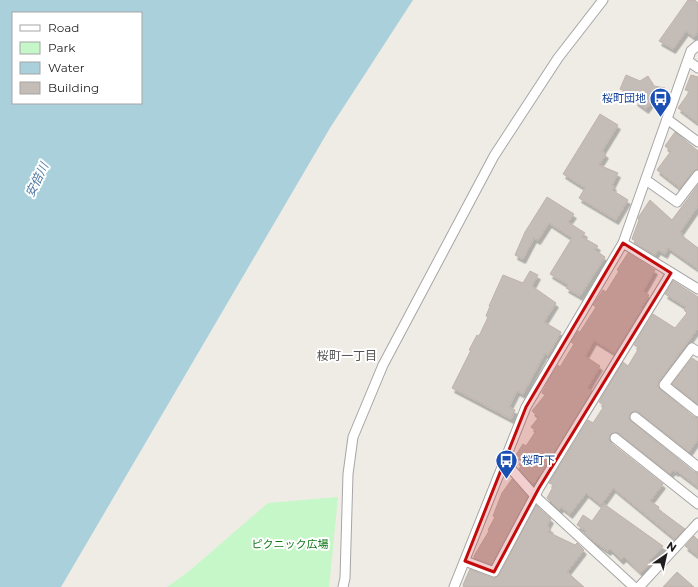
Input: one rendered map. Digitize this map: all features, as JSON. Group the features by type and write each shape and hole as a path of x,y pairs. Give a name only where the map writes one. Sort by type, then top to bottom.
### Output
{"street":[{"path":"343,587 345,578 348,474 353,437 383,365 494,156 558,58 603,0"},
{"path":"454,587 526,407 623,243 691,51 698,45"},
{"path":"688,60 698,68"},
{"path":"667,119 698,142"},
{"path":"646,180 677,202 698,175"},
{"path":"623,243 698,289"},
{"path":"465,561 494,572 535,496 671,273"},
{"path":"698,352 692,348 664,385 698,412"},
{"path":"634,417 698,467"},
{"path":"615,438 698,504"},
{"path":"505,462 535,496 634,587"},
{"path":"639,587 698,524"}],"highlighted area":[{"path":"623,243 671,273 539,488 494,572 465,561 526,407"}],"green space":[{"name":"ピクニック広場","path":"338,497 329,587 167,587 188,572 268,503"}],"water":[{"name":"安倍川","path":"0,0 413,0 330,128 61,587 0,587"}],"building":[{"path":"688,0 695,0 698,3 698,31 694,37 686,31 673,49 659,41"},
{"path":"626,75 640,81 648,76 654,86 665,88 662,102 653,100 646,109 635,101 638,97 620,89"},
{"path":"691,75 698,77 698,123 678,108 690,91 685,90"},
{"path":"600,114 618,125 602,151 606,154 599,165 618,173 612,185 614,186 612,190 628,200 616,220 579,198 585,188 563,174"},
{"path":"675,132 698,151 698,169 693,171 680,188 657,170 671,151 665,146"},
{"path":"698,185 698,206 680,232 682,233 681,235 698,248 698,269 668,248 665,254 658,250 655,255 634,243 635,241 632,239 639,220 638,218 650,200 672,220"},
{"path":"547,197 574,214 568,222 585,233 582,237 598,246 595,250 605,257 580,296 566,288 568,285 550,274 572,238 549,223 538,240 534,238 523,259 515,255 525,232"},
{"path":"628,253 655,270 643,291 649,295 615,353 594,340 585,356 600,366 587,388 592,391 539,477 538,476 533,484 519,469 522,459 516,455 523,444 526,446 536,431 531,427 539,417 532,411 545,395 542,393 547,383 558,365 560,367 574,344 571,342 578,331 580,332 596,307 593,305 603,290 606,292 619,271 617,270"},
{"path":"530,271 538,275 532,286 556,303 544,322 561,332 548,355 545,353 523,394 517,391 509,407 515,410 511,419 452,388 471,350 469,350 477,335 479,336 488,317 486,316 489,306 503,275 523,283"},
{"path":"673,281 698,297 698,328 659,381 658,387 694,417 698,418 698,439 689,452 638,412 632,412 629,419 694,472 698,473 698,487 677,471 676,472 673,470 670,474 618,433 612,433 609,438 611,443 663,484 650,501 659,507 658,509 685,529 675,539 613,488 601,505 586,493 570,514 561,507 559,510 547,498 554,485 549,483 588,420 593,423 604,406 599,402 623,362 628,366 639,348 634,345 653,314 675,328 687,313 684,310 686,307 665,294"},
{"path":"692,358 698,362 698,404 672,384"},
{"path":"512,479 528,497 491,565 474,558 474,556 489,531 488,530 495,517 493,516 502,493"},
{"path":"604,504 663,546 649,561 651,562 641,573 624,557 621,560 610,549 608,551 592,540 584,533 586,531 577,525 583,515 592,521"},
{"path":"536,505 551,519 547,526 551,529 548,532 575,545 577,543 584,550 567,572 584,587 463,587 470,569 492,578 499,575"},
{"path":"694,536 698,540 698,556 685,546"},
{"path":"677,572 694,587 663,587"}],"place":[{"name":"桜町団地","path":"661,118"},
{"name":"桜町下","path":"506,480"}],"district":[{"name":"桜町一丁目","path":"347,356"}]}
